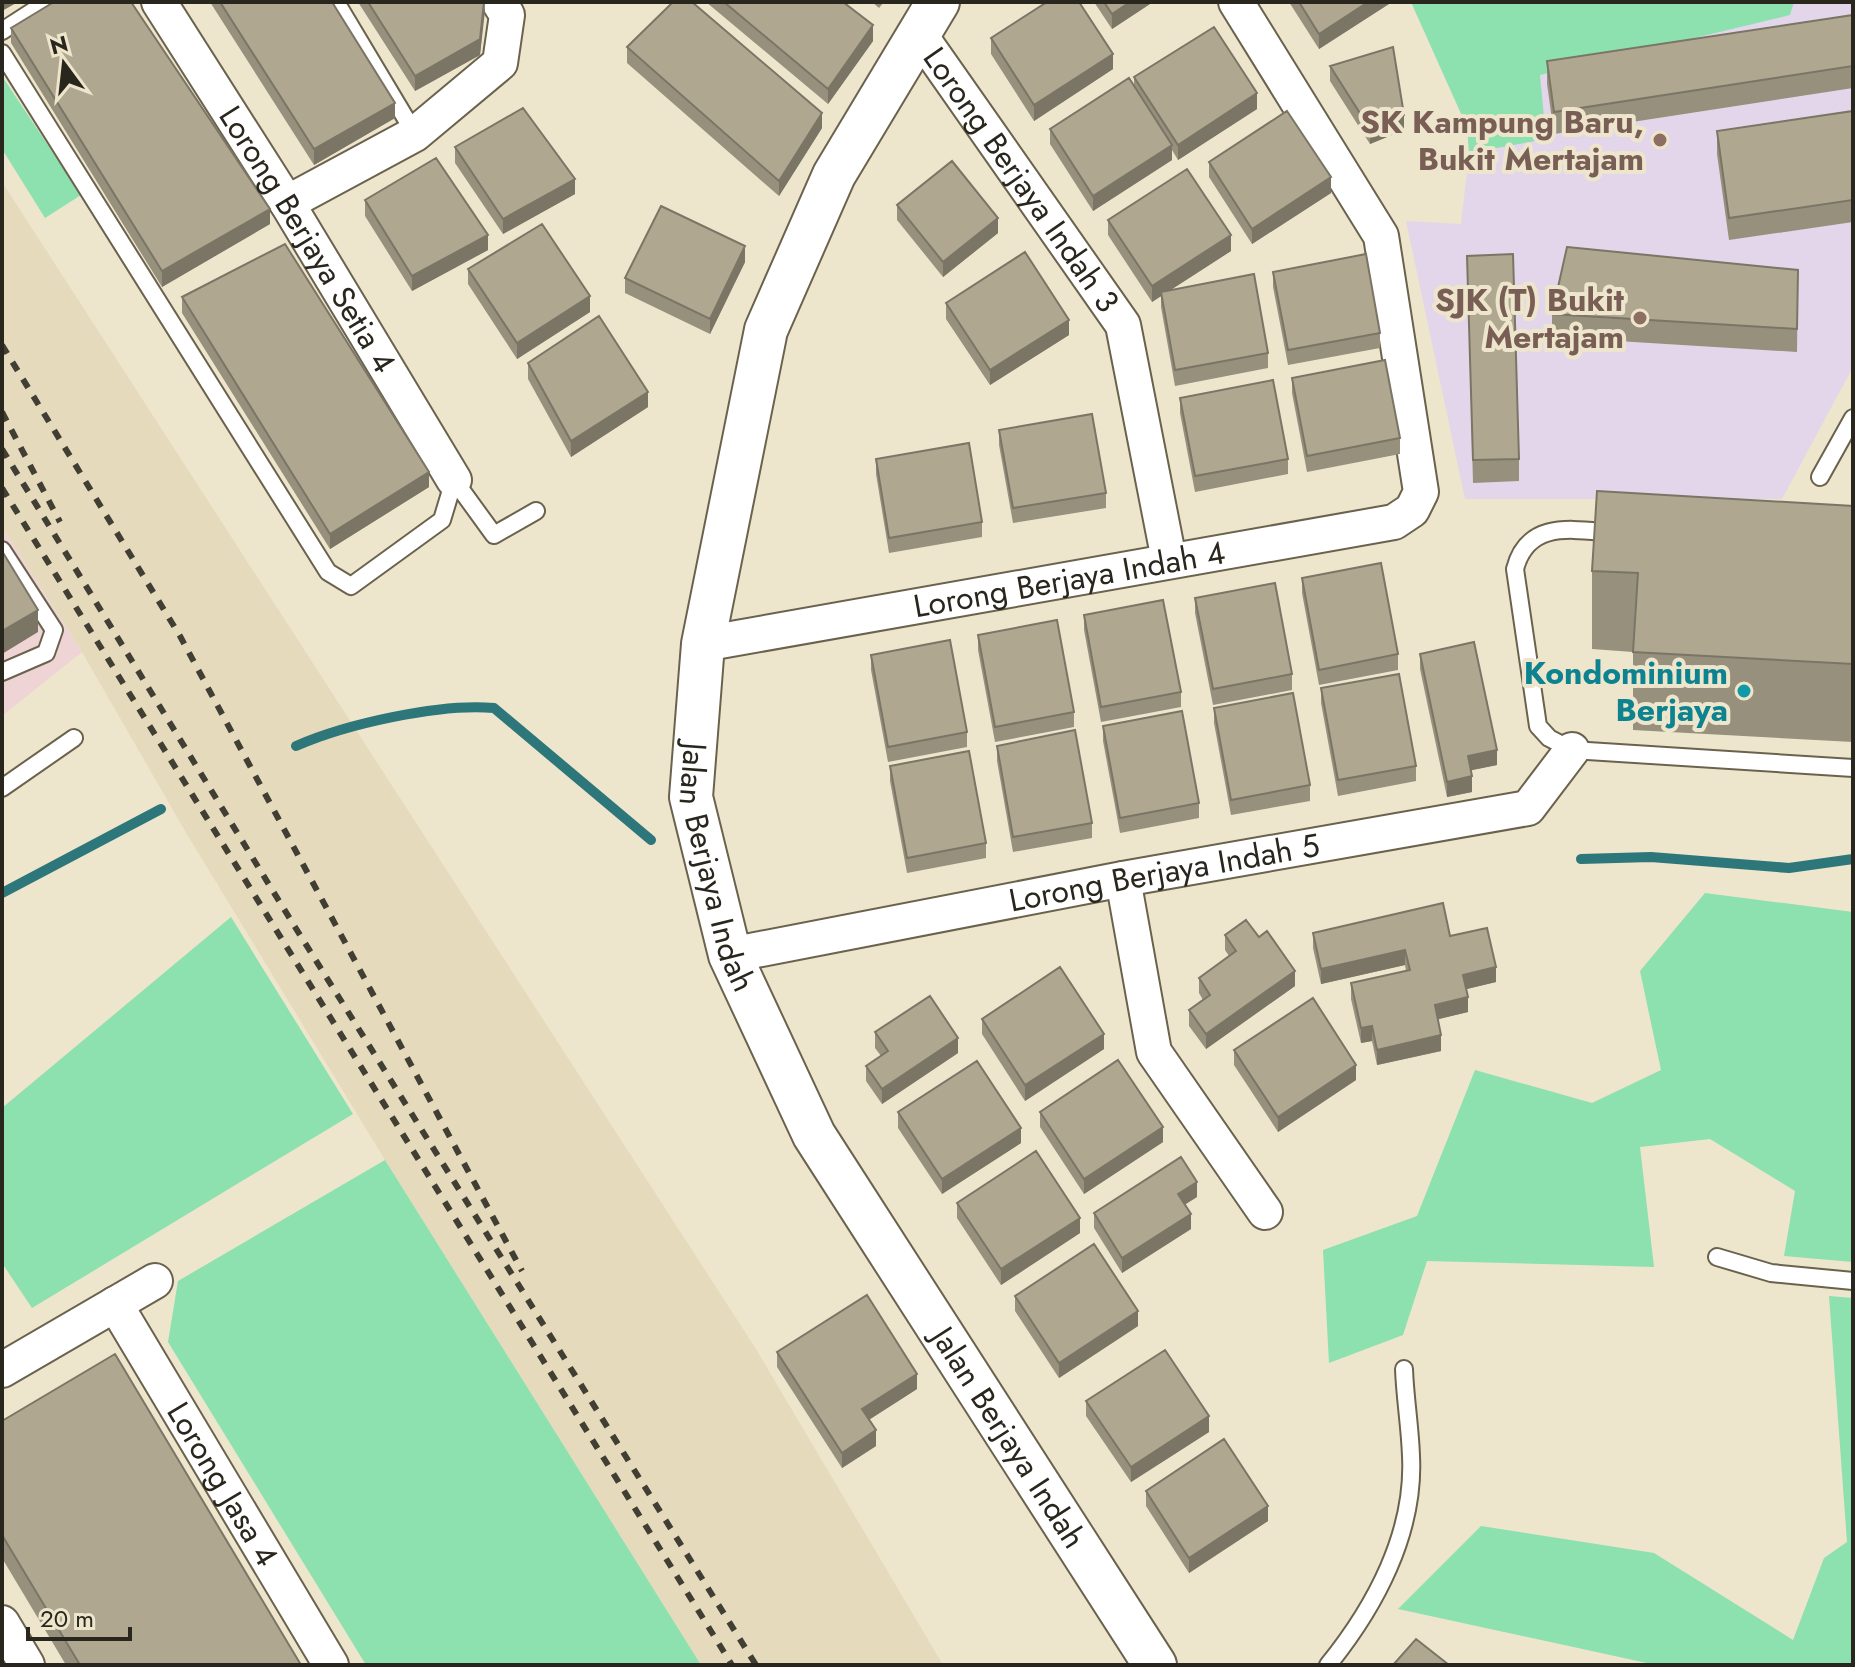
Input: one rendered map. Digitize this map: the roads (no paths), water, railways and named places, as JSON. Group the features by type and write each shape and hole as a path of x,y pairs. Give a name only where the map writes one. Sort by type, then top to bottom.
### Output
{"street":[{"name":"Lorong Berjaya Setia 4","path":"159,2 287,203 454,480"},
{"path":"287,203 415,134 500,63 507,15 499,2"},
{"name":"Lorong Berjaya Indah 4","path":"703,644 1394,522 1412,510 1421,492 1381,236 1236,2"},
{"name":"Lorong Berjaya Indah 3","path":"929,18 1123,325 1169,560"},
{"name":"Jalan Berjaya Indah","path":"929,18 834,175 766,330 703,644 691,797 730,955 814,1135 1155,1665"},
{"name":"Lorong Berjaya Indah 5","path":"730,955 1123,879 1528,808 1572,750"},
{"path":"1123,879 1154,1052 1265,1212"},
{"path":"2,1370 155,1281"},
{"name":"Lorong Jasa 4","path":"115,1304 331,1665"},
{"path":"2,1623 27,1665"}],"lane":[{"path":"2,31 47,2"},
{"path":"336,2 415,134"},
{"path":"2,53 328,572 351,586 442,520 454,480"},
{"path":"1820,477 1853,418"},
{"path":"454,480 494,535 536,511"},
{"path":"1631,534 1553,529 1537,535 1519,556 1515,569 1538,726 1549,738 1572,750 1853,768"},
{"path":"2,550 54,630 46,653 2,672"},
{"path":"2,788 74,738"},
{"path":"1717,1257 1771,1273 1853,1281"},
{"path":"1331,1661 1382,1586 1404,1526 1411,1457 1404,1369"}],"waterway":[{"path":"296,746 340,730 394,717 447,709 494,708 651,840"},
{"path":"2,893 161,809"},
{"path":"1581,859 1651,857 1789,868 1853,859"}],"railway":[{"path":"2,345 180,636 522,1271"},
{"path":"2,412 60,522"},
{"path":"2,449 295,927 756,1665"},
{"path":"2,488 732,1665"}],"place":[{"name":"SK Kampung Baru, Bukit Mertajam","path":"1660,140"},
{"name":"SJK (T) Bukit Mertajam","path":"1640,318"},
{"name":"Kondominium Berjaya","path":"1744,691"}]}
